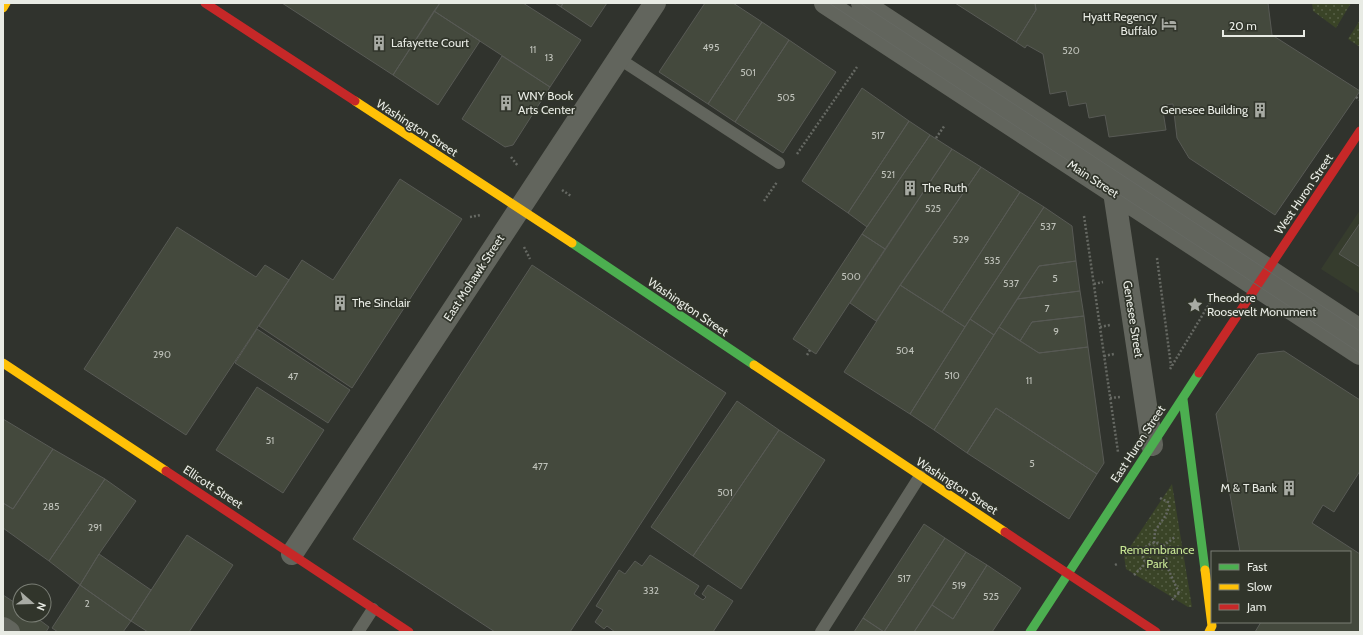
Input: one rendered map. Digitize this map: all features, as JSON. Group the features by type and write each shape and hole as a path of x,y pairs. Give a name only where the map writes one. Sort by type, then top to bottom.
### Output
{"street":[{"path":"3,8 6,3"},
{"name":"Washington Street","path":"205,3 608,266 638,288 1156,632"},
{"name":"East Mohawk Street","path":"292,554 655,3"},
{"name":"Main Street","path":"825,3 1114,192 1360,330"},
{"name":"Main Street","path":"862,3 1264,275 1360,354"},
{"name":"West Huron Street","path":"1264,275 1360,131"},
{"name":"Genesee Street","path":"1114,192 1152,445"},
{"name":"East Huron Street","path":"1030,632 1264,275"},
{"name":"Ellicott Street","path":"3,363 409,632"},
{"path":"1183,399 1211,618"},
{"path":"3,628 9,632"}],"lane":[{"path":"618,58 778,163"},
{"path":"821,632 920,476"},
{"path":"358,632 373,609"}],"path":[{"path":"796,156 858,67"},
{"path":"1356,97 1360,100"},
{"path":"936,138 945,125"},
{"path":"511,157 520,169"},
{"path":"764,201 778,181"},
{"path":"559,187 571,196"},
{"path":"470,217 482,214"},
{"path":"1084,216 1119,459"},
{"path":"523,244 530,258"},
{"path":"1157,258 1171,366"},
{"path":"1094,284 1106,282"},
{"path":"1100,327 1112,325"},
{"path":"807,355 810,350"},
{"path":"1104,356 1117,354"},
{"path":"1110,398 1123,397"},
{"path":"1154,543 1155,531 1166,515 1170,503"},
{"path":"1163,546 1178,534"},
{"path":"1165,562 1156,567 1152,567 1146,563 1143,553 1147,546 1154,543 1163,546 1166,552 1165,562 1180,593"},
{"path":"1134,575 1146,563"}],"shaded area":[{"path":"1360,210 1360,294 1321,269"}],"green space":[{"path":"1312,3 1351,3 1336,28 1313,11"},
{"path":"1360,20 1360,47 1348,39"},
{"name":"Remembrance Park","path":"1172,484 1192,607 1188,607 1126,569 1124,556"}],"building":[{"name":"Lafayette Court","path":"282,3 440,3 393,75"},
{"path":"440,3 523,3 581,40 550,87 434,11"},
{"path":"555,3 563,3 561,7"},
{"path":"563,3 607,3 591,27 561,7"},
{"path":"705,3 733,3 762,22 708,104 659,72"},
{"path":"955,3 1035,3 1036,10 1016,42"},
{"name":"Genesee Building","path":"1035,3 1268,3 1272,35 1360,91 1275,215 1189,158 1177,138 1173,104 1162,105 1166,130 1109,137 1105,115 1089,118 1086,103 1069,106 1066,91 1050,94 1043,54 1027,45 1025,48 1016,42 1036,10"},
{"path":"434,11 480,41 438,105 393,75"},
{"path":"762,22 789,40 735,122 708,104"},
{"path":"789,40 836,72 783,153 735,122"},
{"name":"WNY Book Arts Center","path":"502,56 550,87 513,145 505,147 462,119"},
{"path":"862,88 909,121 848,213 802,181"},
{"path":"909,121 930,135 867,227 848,213"},
{"name":"The Ruth","path":"930,135 952,149 885,249 862,234"},
{"path":"952,149 981,167 876,321 850,303"},
{"path":"981,167 1020,192 942,312 900,285"},
{"name":"The Sinclair","path":"400,179 462,219 352,388 259,326 302,260 333,280"},
{"path":"1020,192 1044,207 965,327 942,312"},
{"path":"1044,207 1072,226 1076,261 1039,266 994,335 970,319"},
{"path":"1360,223 1360,267 1339,254"},
{"path":"177,227 256,277 265,265 289,280 186,435 84,369"},
{"path":"862,234 885,249 816,354 793,339"},
{"path":"1076,261 1080,291 1017,299 1039,266"},
{"path":"532,265 726,393 570,632 495,632 353,539"},
{"path":"900,285 965,327 910,414 844,372"},
{"path":"1080,291 1084,316 1032,322 1020,341 999,327 1017,299"},
{"path":"1084,316 1088,347 1039,353 1020,341 1032,322"},
{"path":"970,319 994,335 934,430 910,414"},
{"path":"999,327 1039,353 1088,347 1104,463 1097,474 996,408 967,453 934,430"},
{"path":"257,329 350,390 328,423 235,363"},
{"name":"M & T Bank","path":"1284,351 1360,400 1360,471 1334,512 1323,505 1312,523 1360,554 1360,632 1255,632 1260,623 1351,623 1351,551 1240,551 1216,414 1258,354"},
{"path":"257,387 324,430 283,493 216,450"},
{"path":"737,401 779,430 693,556 651,527"},
{"path":"996,408 1097,474 1069,519 967,453"},
{"path":"3,419 53,449 13,509 3,503"},
{"path":"779,430 825,460 741,589 693,556"},
{"path":"53,449 105,479 49,561 3,528 3,503 13,509"},
{"path":"105,479 136,501 99,554 80,585 49,561"},
{"path":"924,524 945,538 884,632 863,618"},
{"path":"187,535 233,565 189,632 148,632 131,621"},
{"path":"945,538 966,552 914,632 884,632"},
{"path":"966,552 987,565 953,619 932,605"},
{"path":"99,554 151,590 131,621 80,585"},
{"path":"650,555 699,586 694,594 703,600 706,597 702,594 708,585 733,601 713,632 615,632 607,626 604,629 595,622 603,610 596,606 619,570 625,574 635,561 642,566"},
{"path":"987,565 1021,588 992,632 914,632 932,605 953,619"},
{"path":"80,585 131,621 123,632 58,632 52,628"},
{"path":"3,595 12,601 12,623 44,623 49,627 46,632 21,632 3,620"},
{"path":"863,618 884,632 854,632"}],"tram line":[{"path":"829,3 1360,353"},
{"path":"860,3 1360,331"}],"traffic: fast":[{"path":"572,243 754,365"},
{"path":"1030,632 1199,373"},
{"path":"1183,399 1205,570"}],"traffic: slow":[{"path":"3,8 6,3"},
{"path":"355,101 572,243"},
{"path":"3,363 166,471"},
{"path":"754,365 1005,532"},
{"path":"1205,570 1211,618"},
{"path":"1209,632 1212,623"}],"traffic: jam":[{"path":"205,3 355,101"},
{"path":"1199,373 1360,131"},
{"path":"166,471 409,632"},
{"path":"1005,532 1156,632"}],"place":[{"name":"Hyatt Regency Buffalo","path":"1169,24"},
{"name":"Lafayette Court","path":"379,43"},
{"name":"WNY Book Arts Center","path":"506,103"},
{"name":"Genesee Building","path":"1260,110"},
{"name":"The Ruth","path":"910,188"},
{"name":"The Sinclair","path":"340,303"},
{"name":"Theodore Roosevelt Monument","path":"1195,305"},
{"name":"M & T Bank","path":"1289,488"}]}
